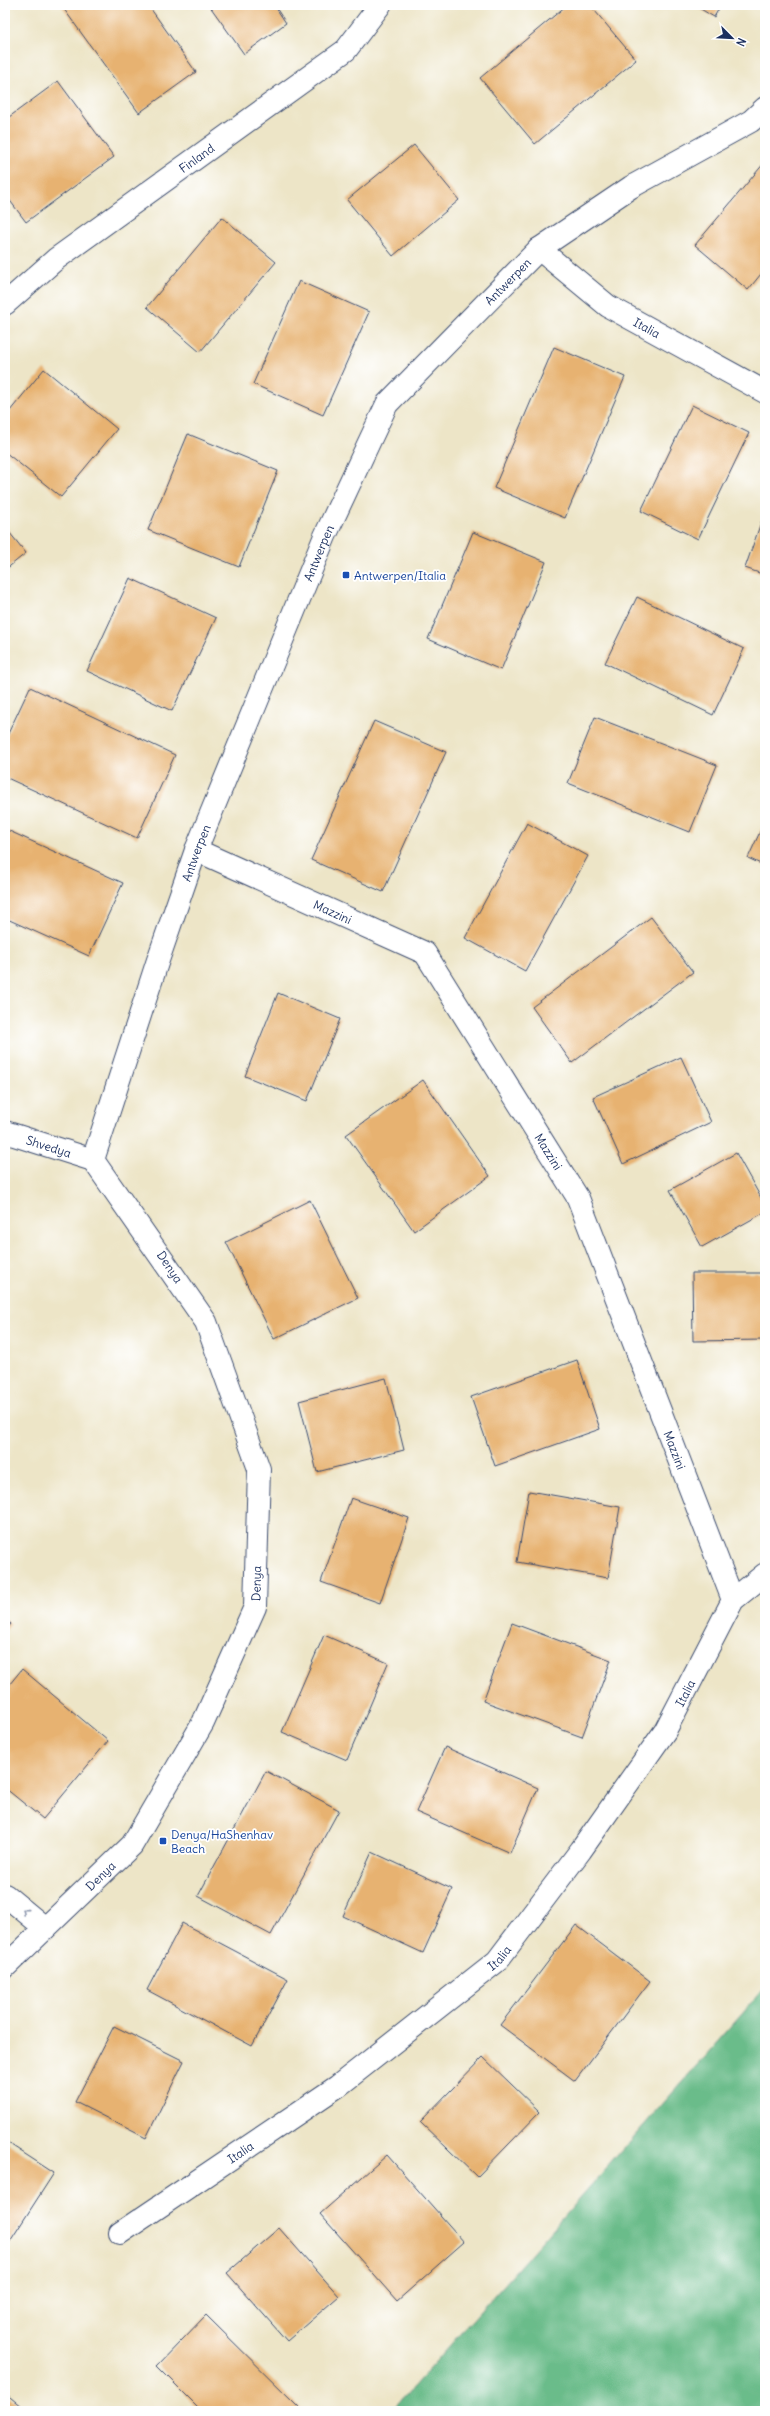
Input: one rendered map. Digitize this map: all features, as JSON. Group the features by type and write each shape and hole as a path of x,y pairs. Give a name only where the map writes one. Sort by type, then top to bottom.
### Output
{"street":[{"name":"Finland","path":"5,304 56,259 346,50 380,5"},
{"name":"Antwerpen","path":"93,1160 157,963 196,850 325,536 387,404 539,249 631,187 752,121 765,108"},
{"name":"Italia","path":"539,249 608,306 765,392"},
{"name":"Mazzini","path":"196,850 425,953 578,1198 733,1600"},
{"name":"Shvedya","path":"5,1132 93,1160"},
{"name":"Denya","path":"5,1967 132,1845 203,1723 255,1607 259,1469 206,1322 93,1160"},
{"name":"Italia","path":"120,2233 338,2086 497,1961 581,1850 665,1731 733,1600 765,1574"},
{"path":"5,1895 45,1928"}],"green space":[{"path":"765,1988 765,2411 392,2411"}],"building":[{"path":"61,5 148,5 196,72 139,113"},
{"path":"209,5 274,5 286,23 244,54"},
{"path":"567,5 590,5 636,60 535,144 480,78"},
{"path":"694,5 721,5 714,17"},
{"path":"58,81 114,157 26,222 5,194 5,120"},
{"path":"414,145 459,200 393,256 347,200"},
{"path":"765,162 765,269 748,290 695,245"},
{"path":"222,217 276,262 200,352 147,307"},
{"path":"299,281 369,312 323,415 253,384"},
{"path":"554,347 625,377 565,518 494,488"},
{"path":"44,369 117,429 61,497 5,452 5,417"},
{"path":"692,405 749,433 698,539 641,511"},
{"path":"188,434 278,471 239,567 148,530"},
{"path":"765,511 765,575 745,568"},
{"path":"5,527 26,553 5,570"},
{"path":"473,532 546,562 501,670 428,639"},
{"path":"130,578 216,618 172,711 87,671"},
{"path":"637,597 744,649 713,715 605,663"},
{"path":"30,687 175,755 137,838 5,777 5,740"},
{"path":"595,717 717,765 690,832 568,783"},
{"path":"374,721 446,752 383,892 311,860"},
{"path":"765,821 765,866 748,858"},
{"path":"527,823 588,856 525,971 465,938"},
{"path":"5,829 123,883 89,956 5,918"},
{"path":"651,917 693,972 572,1063 532,1007"},
{"path":"278,993 340,1019 307,1101 245,1076"},
{"path":"681,1057 711,1122 623,1164 593,1097"},
{"path":"423,1080 490,1176 414,1231 346,1135"},
{"path":"736,1153 765,1205 765,1212 702,1247 670,1190"},
{"path":"310,1200 358,1298 274,1339 226,1242"},
{"path":"692,1273 765,1273 765,1340 693,1341"},
{"path":"577,1360 600,1429 495,1466 471,1397"},
{"path":"386,1378 404,1450 317,1472 299,1401"},
{"path":"529,1491 620,1507 608,1578 517,1562"},
{"path":"351,1498 409,1518 380,1603 321,1582"},
{"path":"5,1618 11,1624 5,1631"},
{"path":"512,1623 611,1660 582,1737 483,1701"},
{"path":"324,1635 388,1663 347,1760 282,1732"},
{"path":"22,1669 108,1741 43,1819 5,1788 5,1690"},
{"path":"445,1747 538,1788 510,1853 416,1812"},
{"path":"266,1771 339,1810 271,1935 198,1896"},
{"path":"372,1852 452,1889 423,1953 343,1916"},
{"path":"182,1923 288,1979 252,2046 147,1990"},
{"path":"576,1925 650,1981 575,2081 500,2025"},
{"path":"114,2026 184,2061 146,2138 75,2102"},
{"path":"483,2057 540,2112 477,2177 420,2122"},
{"path":"5,2141 54,2173 5,2249"},
{"path":"387,2155 464,2242 397,2301 320,2214"},
{"path":"279,2228 339,2296 287,2341 227,2273"},
{"path":"206,2315 301,2409 299,2411 202,2411 157,2366"},
{"path":"5,2393 27,2411 5,2411"}],"place":[{"name":"Antwerpen/Italia","path":"346,575"},
{"name":"Denya/HaShenhav Beach","path":"163,1841"}]}
